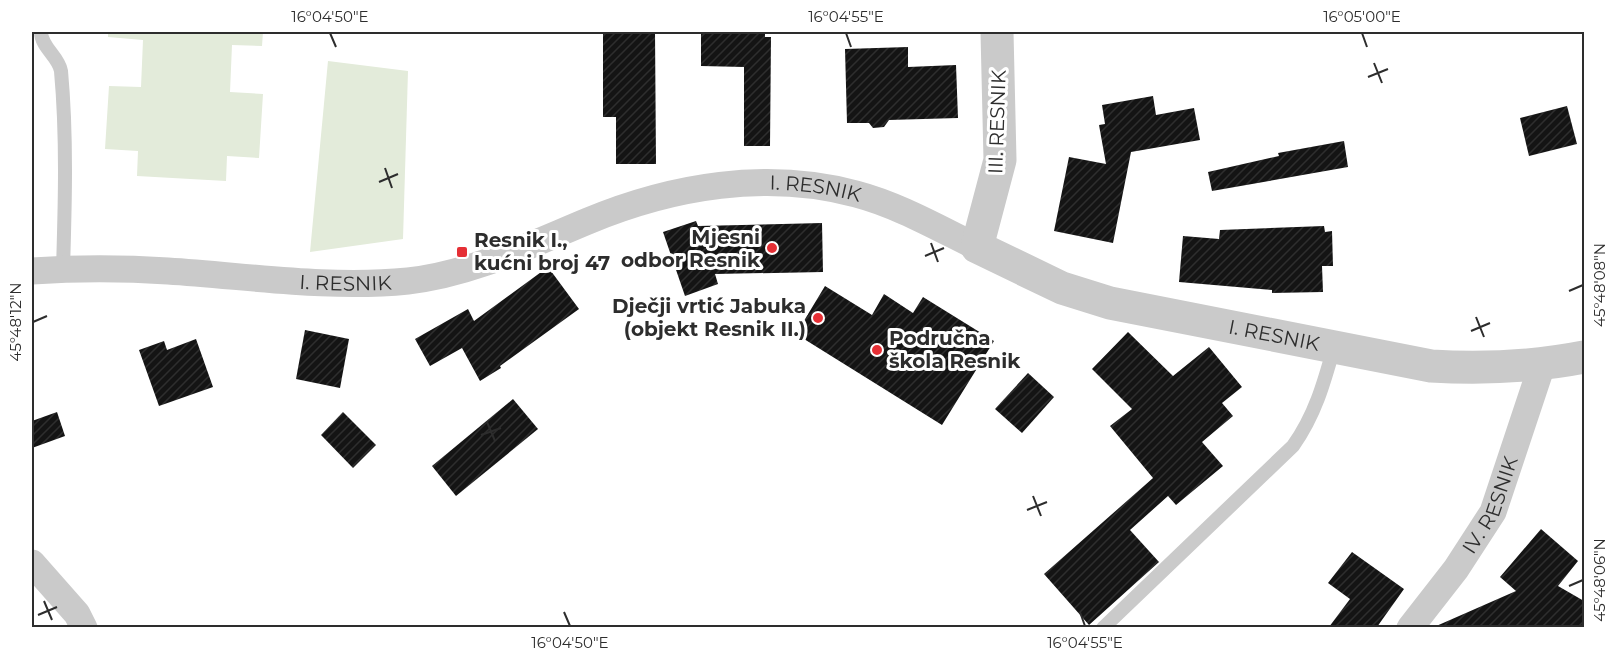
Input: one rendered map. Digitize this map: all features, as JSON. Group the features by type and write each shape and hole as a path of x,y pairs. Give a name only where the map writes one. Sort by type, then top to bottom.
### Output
{"street":[{"name":"III. RESNIK","path":"977,247 1000,160 997,32"},
{"name":"I. RESNIK","path":"32,271 97,268 168,271 347,285 409,281 487,262 614,210 650,199 704,187 768,182 797,184 856,194 886,204 1062,288 1110,303 1431,366 1481,369 1542,365 1584,357"},
{"name":"IV. RESNIK","path":"1410,627 1456,569 1493,512 1542,365"},
{"path":"32,563 77,614 84,627"}],"lane":[{"path":"40,32 41,38 61,68 64,168 63,269"},
{"path":"1103,627 1293,446 1309,423 1318,402 1335,346"}],"green space":[{"path":"108,32 263,32 262,46 232,45 230,92 263,94 259,158 227,156 226,181 137,176 138,151 105,149 109,86 141,87 143,40 108,37"},
{"path":"328,61 408,71 403,239 310,252"}],"building":[{"path":"603,32 655,32 656,164 616,164 616,117 603,117"},
{"path":"701,32 765,32 765,37 771,37 770,146 744,146 744,67 701,66"},
{"path":"908,47 908,67 956,65 958,118 889,120 884,127 873,128 869,123 847,123 845,49"},
{"path":"1153,96 1156,115 1194,108 1200,140 1131,152 1113,243 1054,231 1069,157 1106,164 1099,125 1105,124 1102,105"},
{"path":"1567,106 1577,144 1529,156 1520,118"},
{"path":"1344,141 1348,167 1212,191 1208,172 1279,156 1278,153"},
{"path":"696,221 698,226 822,223 823,272 715,274 718,284 685,296 663,232"},
{"path":"1324,226 1325,232 1332,231 1333,266 1322,266 1323,292 1272,293 1272,290 1179,282 1183,236 1219,239 1220,230"},
{"path":"548,267 579,309 500,366 501,368 480,381 462,348 430,366 415,339 468,309 474,321"},
{"path":"825,286 872,315 884,294 913,313 923,297 994,341 942,425 796,334"},
{"path":"305,330 349,339 340,388 296,379"},
{"path":"1128,332 1173,376 1209,347 1242,387 1222,403 1233,416 1202,442 1223,466 1176,505 1168,496 1130,530 1159,562 1089,625 1044,574 1153,478 1110,426 1132,409 1092,369"},
{"path":"196,339 213,387 159,406 139,350 164,341 167,350"},
{"path":"1028,373 1054,397 1022,433 995,409"},
{"path":"513,399 538,429 456,496 432,466"},
{"path":"57,412 65,436 32,448 32,421"},
{"path":"343,412 376,445 353,468 321,435"},
{"path":"1541,529 1578,561 1558,586 1584,601 1584,627 1434,627 1516,591 1500,577"},
{"path":"1352,552 1404,589 1377,627 1329,627 1350,599 1328,583"}],"place":[{"name":"Mjesni odbor Resnik","path":"772,248"},
{"name":"Resnik I., kućni broj 47","path":"462,252"},
{"name":"Dječji vrtić Jabuka (objekt Resnik II.)","path":"818,318"},
{"name":"Područna škola Resnik","path":"877,350"}]}
